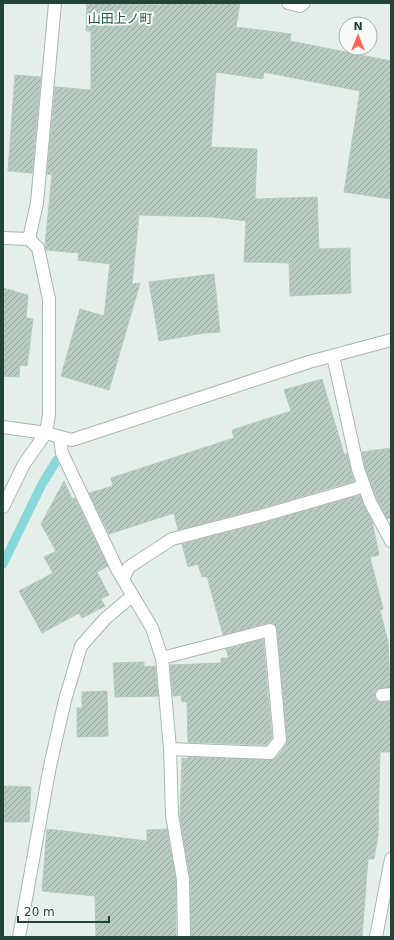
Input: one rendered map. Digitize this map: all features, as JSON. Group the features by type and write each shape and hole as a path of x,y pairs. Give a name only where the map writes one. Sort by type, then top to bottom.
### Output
{"street":[{"path":"29,239 37,204 54,3"},
{"path":"288,3 300,6 304,3"},
{"path":"3,238 29,239 38,248 49,299 49,415 46,433 24,464 3,507"},
{"path":"3,427 46,433 72,440 309,362 391,340"},
{"path":"334,356 358,469 370,502 391,541"},
{"path":"60,437 62,453 123,579 152,628 162,658 170,749 172,815 184,880 184,937"},
{"path":"123,579 129,567 172,539 348,492 364,486"},
{"path":"19,937 50,766 65,700 81,646 105,619 132,596"},
{"path":"162,658 270,630 280,740 270,753 170,749"},
{"path":"376,937 391,859"}],"building":[{"path":"87,3 161,5 161,3 240,3 236,27 291,34 290,41 338,51 338,56 366,56 391,61 391,199 344,192 360,91 264,72 263,79 216,72 211,147 257,149 255,199 317,197 319,249 350,248 351,293 290,296 289,263 244,262 246,221 213,217 139,215 132,284 140,283 109,390 61,376 80,309 104,316 110,264 78,260 79,253 46,250 45,245 52,175 47,174 55,87 91,90 91,31 86,31"},
{"path":"15,75 41,77 32,173 8,171"},
{"path":"214,274 220,332 204,333 159,341 149,282"},
{"path":"3,288 28,295 26,318 33,319 27,366 20,365 19,377 3,376"},
{"path":"322,379 344,454 347,454 354,481 259,509 178,530 174,513 109,534 89,493 113,486 111,478 234,438 232,430 291,411 284,390"},
{"path":"391,448 391,518 387,519 377,499 365,467 362,452"},
{"path":"64,481 72,499 75,498 108,566 97,572 109,595 101,599 105,606 82,618 79,613 42,633 19,591 53,573 44,557 56,551 41,524"},
{"path":"360,495 372,521 379,555 370,557 383,609 380,610 388,642 390,687 378,689 375,692 375,696 376,700 379,702 390,702 391,713 391,752 380,752 378,835 374,859 368,859 362,937 191,937 190,879 180,818 182,758 270,760 276,758 286,745 287,739 276,626 273,623 268,623 223,635 207,576 202,577 198,564 188,567 182,544 263,523"},
{"path":"263,639 272,738 266,745 188,742 187,702 182,702 181,695 173,696 170,665 221,663 221,658 229,658 226,649"},
{"path":"144,662 144,667 155,666 158,696 115,697 113,663"},
{"path":"107,691 108,736 77,737 77,708 82,708 82,692"},
{"path":"3,786 31,787 29,822 3,822"},
{"path":"47,829 147,841 147,830 167,829 176,881 176,937 96,937 95,896 42,891"}],"waterway":[{"path":"3,564 42,484 57,460"}],"district":[{"name":"山田上ノ町","path":"120,18"}]}
